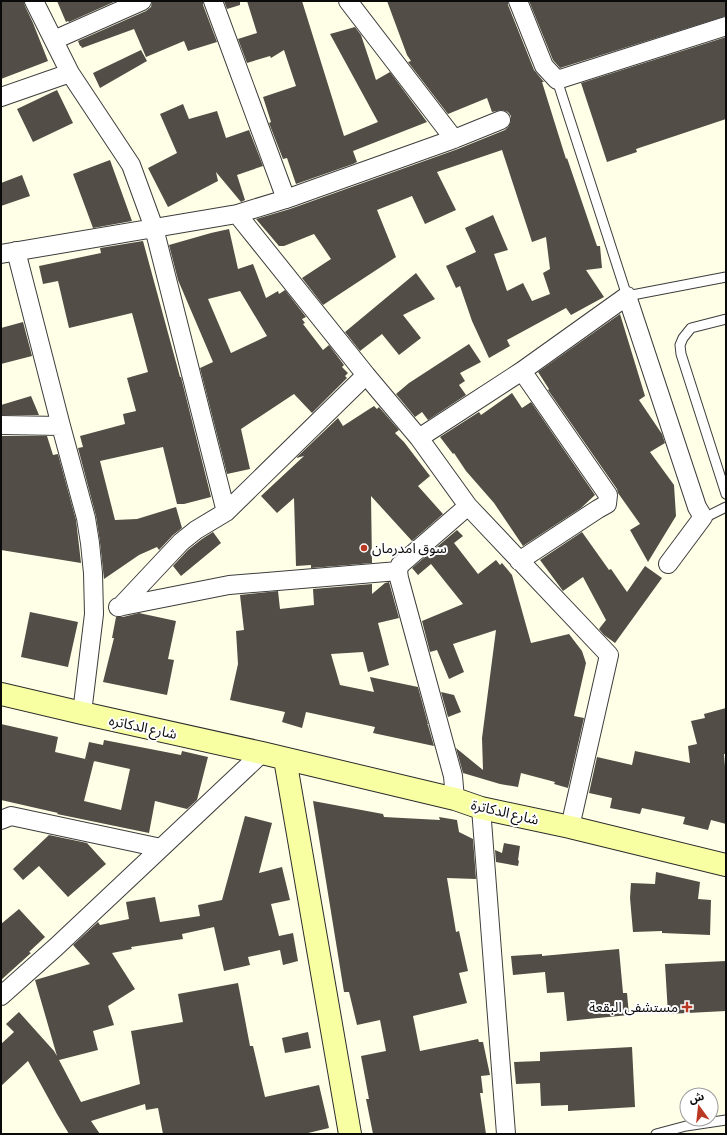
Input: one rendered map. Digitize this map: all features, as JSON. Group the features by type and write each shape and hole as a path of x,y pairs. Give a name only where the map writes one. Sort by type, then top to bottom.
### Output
{"street":[{"path":"34,1 70,73 131,165 154,228 226,512"},
{"path":"54,40 142,1"},
{"path":"213,1 286,199"},
{"path":"348,1 454,139"},
{"path":"518,1 544,66 557,80 726,26"},
{"path":"1,97 70,73"},
{"path":"82,713 94,614 93,573 90,543 86,518 61,426 9,252 237,214 286,199 454,139 501,120"},
{"path":"237,214 366,375 419,438 468,506 609,655 570,827"},
{"path":"419,438 522,371 627,296 697,507 702,517 668,564"},
{"path":"519,560 607,504 608,495 522,371"},
{"path":"120,607 181,542 196,530 226,512 366,375"},
{"path":"1,426 61,426"},
{"path":"455,799 453,776 401,587 398,571 400,564 468,506"},
{"path":"94,614 120,607 229,585 398,571"},
{"name":"شارع الدكاتره","path":"1,694 285,758"},
{"path":"1,996 56,947 262,753"},
{"path":"285,758 350,1134"},
{"name":"شارع الدكاترة","path":"285,758 455,799 481,808 570,827 726,865"},
{"path":"481,808 506,1134"},
{"path":"1,820 11,816 161,848"}],"lane":[{"path":"557,80 627,296 726,277"},
{"path":"726,319 691,328 683,338 680,345 681,354 726,494"},
{"path":"702,517 710,515 726,507"},
{"path":"656,1134 686,1126 726,1120"}],"building":[{"path":"1,1 24,1 48,61 1,79"},
{"path":"57,1 116,1 66,22"},
{"path":"152,1 203,1 203,5 217,42 188,51 184,41 146,57 134,29 82,48 80,46 78,41 146,11 151,7"},
{"path":"224,1 240,1 240,5 227,9"},
{"path":"247,1 302,1 344,136 378,122 330,34 355,27 361,35 376,80 390,72 427,122 353,151 357,162 353,164 296,184 287,158 283,159 269,123 271,122 263,97 296,86 284,50 271,58 270,56 247,63 238,39 257,33"},
{"path":"387,1 508,1 508,5 534,70 544,82 542,82 566,159 567,158 597,246 600,246 602,268 586,270 604,297 571,315 566,308 507,340 510,346 489,358 472,321 460,286 456,288 446,266 476,252 465,228 493,215 508,250 494,254 507,291 523,283 532,301 550,294 543,273 550,269 546,237 532,242 502,150 437,172 456,210 425,224 412,196 377,210 396,257 323,305 302,278 331,259 314,234 284,246 279,246 256,219 290,209 458,149 505,130 509,126 511,116 508,112 502,110 492,112 487,98 448,114 408,62 411,61 407,55"},
{"path":"529,1 726,1 726,16 560,68 553,60"},
{"path":"726,37 726,119 636,149 637,152 607,162 581,83"},
{"path":"141,50 147,61 100,88 93,73"},
{"path":"57,90 73,123 33,142 17,109"},
{"path":"183,104 189,119 217,111 226,138 249,130 263,166 237,175 245,200 241,202 216,172 218,181 168,207 148,168 177,153 160,114"},
{"path":"110,160 132,221 93,228 73,174"},
{"path":"22,175 30,196 1,206 1,183"},
{"path":"229,229 238,269 253,264 266,298 278,291 279,294 285,290 306,317 302,319 305,323 303,324 323,350 329,345 344,365 342,367 348,373 345,376 347,378 312,413 294,394 241,429 250,469 227,474 200,368 213,362 178,280 169,245","holes":["240,291 267,336 231,353 208,299"]},
{"path":"143,241 181,377 211,497 184,504 177,504 163,447 100,461 115,520 137,519 176,507 182,528 159,550 157,547 139,555 104,579 96,516 78,448 83,447 80,436 125,424 123,414 136,411 127,378 148,372 132,313 69,328 58,281 43,284 39,266 101,253 100,248"},
{"path":"416,273 435,299 403,315 421,338 399,355 382,334 360,351 345,332"},
{"path":"620,314 645,396 639,400 662,434 665,443 650,452 674,485 676,516 648,562 630,530 640,524 548,390 549,389 538,372"},
{"path":"23,322 32,356 1,364 1,328"},
{"path":"469,344 481,362 460,373 465,381 459,385 466,395 428,420 422,412 415,417 396,394 409,383"},
{"path":"512,393 522,408 531,402 595,495 581,508 523,546 494,503 466,471 454,453 453,454 440,437 479,412 481,415"},
{"path":"31,396 39,415 1,415 1,405"},
{"path":"374,406 377,409 379,407 399,430 395,433 404,442 430,476 418,486 443,514 412,541 371,496 372,563 311,568 311,565 296,566 294,498 277,513 261,496 304,456 296,458 338,418 343,426"},
{"path":"1,436 47,436 53,455 58,454 76,520 81,563 1,550"},
{"path":"457,530 463,536 454,543 478,574 496,560 500,565 502,563 512,575 531,643 569,634 582,651 586,663 574,716 584,718 568,788 554,784 555,782 521,773 518,787 500,784 463,773 456,748 483,770 482,738 496,630 453,644 464,672 449,679 437,650 430,652 422,621 463,604 431,564 418,575 412,568"},
{"path":"213,532 221,543 181,576 173,566 188,550"},
{"path":"582,532 627,592 645,566 662,578 615,643 604,635 599,629 606,620 583,577 563,591 540,560"},
{"path":"389,582 399,618 378,623 389,665 368,672 363,652 331,654 340,685 374,692 370,677 418,687 434,746 373,733 375,727 306,712 302,728 282,722 285,712 230,700 238,664 236,631 244,630 240,595 278,591 280,609 314,605 313,589 372,584 372,594 385,583"},
{"path":"30,612 78,622 68,667 21,657"},
{"path":"139,613 176,621 168,659 174,660 167,695 103,682 114,638 112,638 116,617"},
{"path":"441,692 454,695 461,712 448,717"},
{"path":"726,708 726,754 724,754 726,778 726,824 711,820 708,830 683,824 685,817 642,808 640,814 610,808 612,798 589,793 597,757 632,765 635,751 690,763 688,746 697,744 691,721 705,718 704,714"},
{"path":"1,724 58,737 55,752 85,759 89,742 103,745 104,740 181,755 182,751 208,757 197,800 187,809 155,801 149,833 57,814 58,813 1,800","holes":["94,761 130,769 121,810 84,801"]},
{"path":"313,801 383,814 384,817 440,820 439,817 457,820 459,832 473,839 476,879 447,878 456,932 459,931 468,971 459,973 467,1003 413,1016 420,1051 478,1039 479,1042 483,1042 490,1075 481,1076 483,1093 480,1093 486,1134 373,1134 366,1099 369,1099 361,1056 386,1051 380,1020 357,1025 349,992 344,992"},
{"path":"245,816 272,823 259,873 282,867 290,900 271,904 279,936 293,933 298,961 283,965 280,950 248,957 250,965 224,971 214,927 182,934 183,939 131,947 132,949 112,953 135,989 108,1006 114,1025 93,1031 98,1050 59,1060 81,1102 140,1084 131,1031 183,1022 178,994 238,983 250,1046 253,1046 265,1097 319,1085 329,1128 304,1134 163,1134 158,1108 146,1110 145,1104 91,1121 100,1134 69,1134 28,1061 1,1086 1,1044 14,1032 6,1024 19,1012 57,1056 35,980 90,964 73,945 98,922 100,925 129,919 126,902 155,897 160,922 200,916 198,905 222,900"},
{"path":"49,835 87,843 106,864 68,897 39,866 23,880 13,869"},
{"path":"504,843 520,846 518,866 496,862 495,850 502,853"},
{"path":"656,872 700,882 698,899 711,900 710,935 662,933 662,931 633,932 630,898 631,883 655,884"},
{"path":"19,909 45,937 29,952 31,953 1,980 1,924"},
{"path":"619,949 623,993 627,993 629,1015 567,1021 564,992 547,993 545,972 513,975 511,956 542,954 542,956"},
{"path":"726,961 726,1011 668,1014 665,964"},
{"path":"308,1032 311,1048 285,1053 282,1038"},
{"path":"632,1047 635,1107 568,1111 568,1105 541,1106 540,1083 516,1084 514,1062 540,1061 540,1052"}],"place":[{"name":"سوق امدرمان","path":"364,548"},
{"name":"مستشفى البقعة","path":"687,1007"}]}
